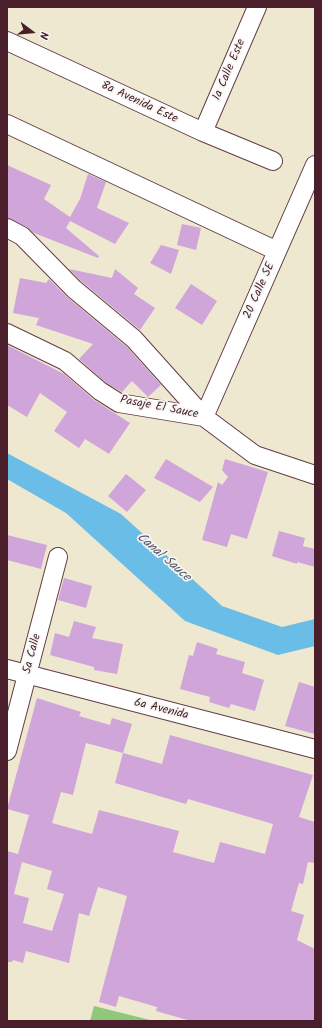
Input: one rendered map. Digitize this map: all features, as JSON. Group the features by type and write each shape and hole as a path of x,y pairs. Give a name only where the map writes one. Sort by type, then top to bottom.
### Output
{"street":[{"name":"1a Calle Este","path":"203,132 257,7"},
{"name":"8a Avenida Este","path":"7,41 203,132 273,161"},
{"path":"7,124 277,251"},
{"name":"20 Calle SE","path":"204,417 315,165"},
{"path":"7,228 22,236 74,289 134,339 204,417"},
{"name":"Pasaje El Sauce","path":"7,333 65,361 100,391 119,403 204,417 255,455 315,475"},
{"name":"5a Calle","path":"7,751 58,557"},
{"name":"6a Avenida","path":"7,669 315,749"}],"green space":[{"path":"94,1006 154,1021 90,1021"}],"water":[{"name":"Canal Sauce","path":"7,453 121,514 222,606 282,627 315,619 315,646 278,655 185,621 66,513 7,479"}],"building":[{"path":"7,165 51,185 44,199 70,217 80,199 88,174 106,182 97,208 129,223 115,244 70,221 66,228 99,256 98,258 34,233 27,227 7,218"},
{"path":"182,224 201,228 196,250 177,245"},
{"path":"161,245 179,250 171,274 150,263"},
{"path":"69,269 112,278 115,269 138,288 134,294 155,308 140,330 81,281"},
{"path":"20,278 46,283 49,279 67,297 127,347 161,385 148,397 132,381 122,392 106,383 79,359 93,344 36,325 39,318 13,313"},
{"path":"191,284 217,301 202,325 175,308"},
{"path":"7,345 64,374 94,400 130,423 109,454 85,439 79,448 54,431 67,412 40,393 27,417 7,405"},
{"path":"166,459 213,487 200,502 154,478"},
{"path":"225,459 268,472 247,539 231,534 227,547 202,540 218,482 222,485 228,477 222,470"},
{"path":"126,474 146,490 127,512 108,496"},
{"path":"279,531 305,538 303,546 315,549 315,567 297,562 297,564 272,556"},
{"path":"7,535 47,545 41,569 7,560"},
{"path":"64,578 92,586 86,608 58,600"},
{"path":"74,621 96,627 92,638 123,644 117,674 94,670 94,667 50,655 55,633 69,637"},
{"path":"197,642 218,649 216,654 245,662 242,673 264,680 255,711 231,704 229,708 209,702 210,697 180,689 189,655 193,656"},
{"path":"299,682 315,687 315,734 285,726"},
{"path":"37,698 81,712 79,716 110,725 112,718 132,724 123,753 162,764 170,735 313,775 299,817 315,822 315,863 308,862 303,884 299,883 291,911 304,915 297,940 315,949 315,1021 191,1021 156,1011 157,1007 119,996 116,1007 99,1002 127,896 98,887 89,916 79,913 69,963 26,951 23,963 13,960 12,962 7,962 7,851 18,854 29,815 7,809","holes":["86,743 123,753 115,783 186,804 188,799 273,824 265,854 220,842 214,863 173,852 179,831 99,810 92,834 52,823 61,792 73,795","22,862 52,871 47,889 64,894 52,931 23,923 29,898 14,894"]}]}
